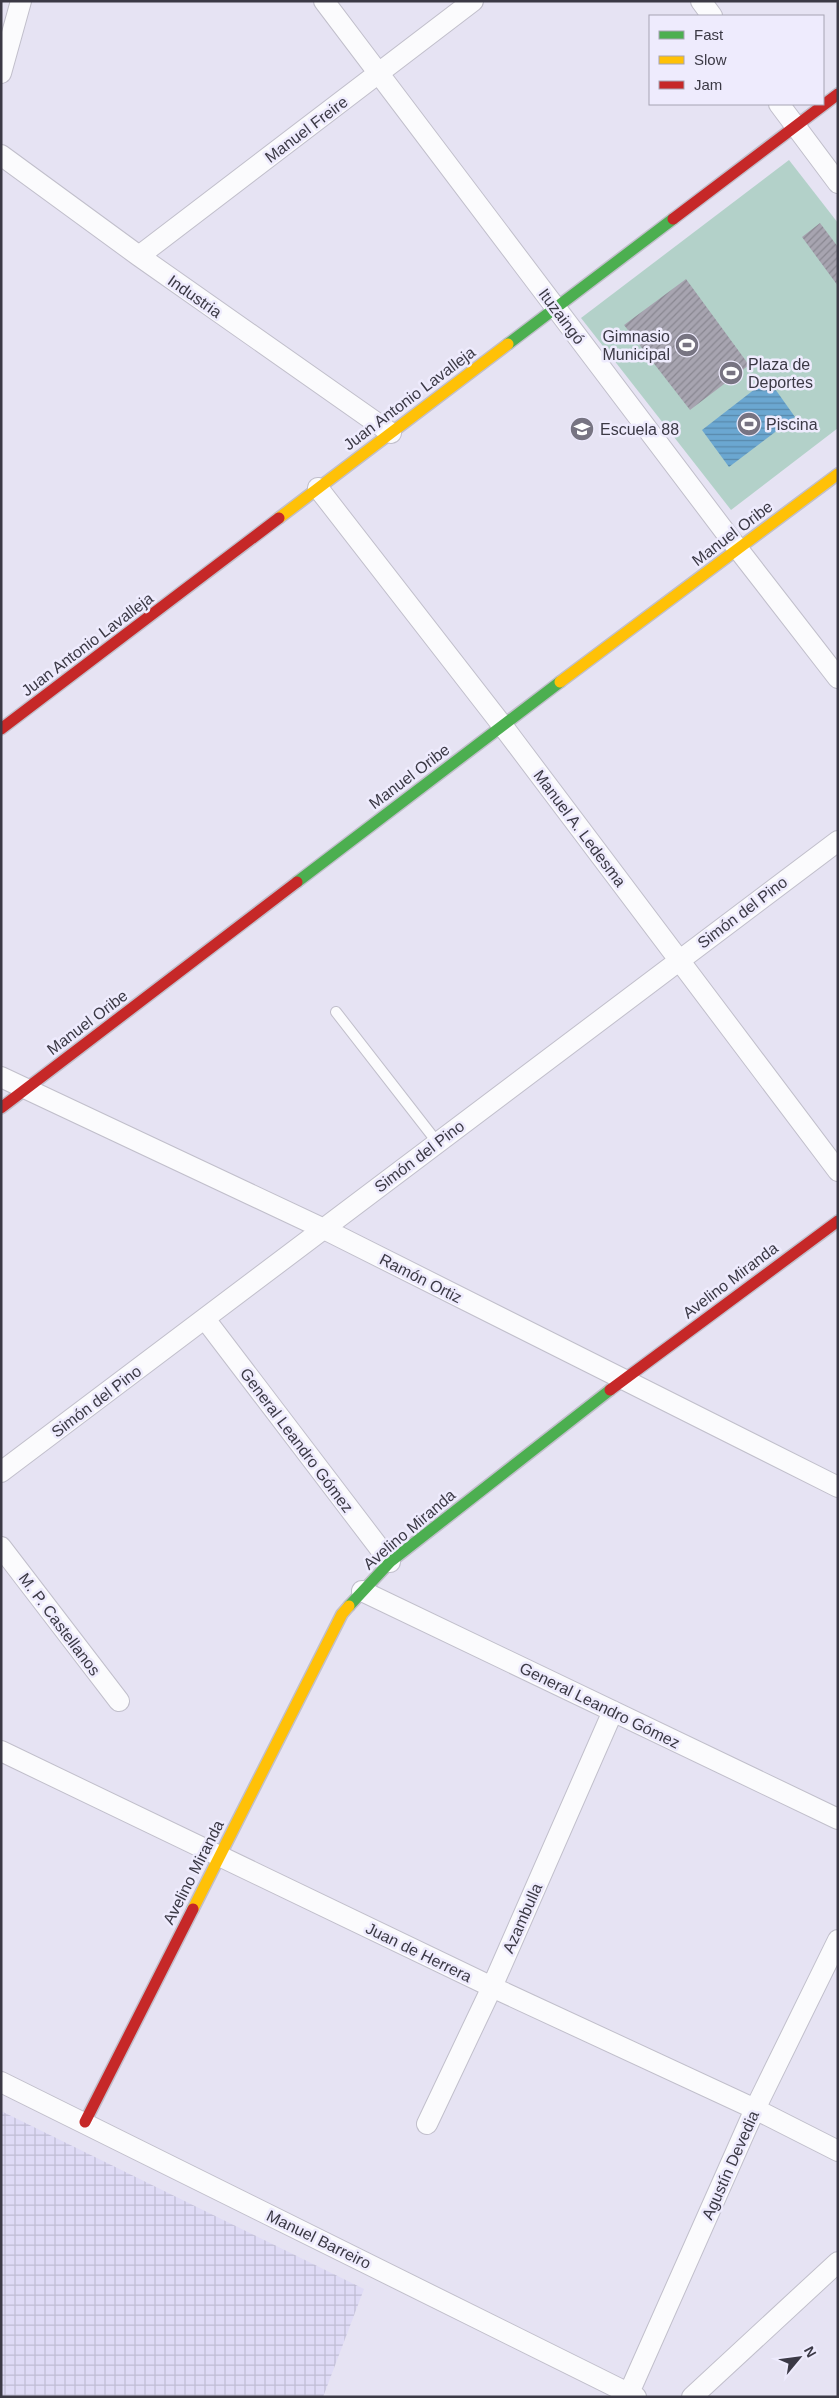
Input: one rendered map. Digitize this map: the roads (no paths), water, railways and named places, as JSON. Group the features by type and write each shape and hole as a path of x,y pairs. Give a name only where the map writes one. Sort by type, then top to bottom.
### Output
{"street":[{"path":"1,73 21,1"},
{"name":"Ituzaingó","path":"324,1 738,549 838,678"},
{"name":"Manuel Freire","path":"139,256 473,1"},
{"path":"701,1 711,15"},
{"name":"Juan Antonio Lavalleja","path":"824,104 838,94"},
{"path":"780,105 838,183"},
{"name":"Juan Antonio Lavalleja","path":"1,729 823,105"},
{"name":"Industria","path":"1,155 139,256 391,433"},
{"name":"Manuel Oribe","path":"1,1108 502,726 838,474"},
{"name":"Manuel A. Ledesma","path":"318,488 502,726 838,1171"},
{"name":"Simón del Pino","path":"1,1472 838,841"},
{"name":"Ramón Ortiz","path":"1,1077 324,1229 838,1487"},
{"name":"Avelino Miranda","path":"84,2122 342,1614 390,1562 623,1380 838,1221"},
{"name":"General Leandro Gómez","path":"204,1318 390,1562"},
{"name":"M. P. Castellanos","path":"1,1546 119,1701"},
{"name":"General Leandro Gómez","path":"362,1591 838,1819"},
{"name":"Azambulla","path":"427,2124 492,1987 614,1711"},
{"name":"Juan de Herrera","path":"1,1751 492,1987 755,2109 838,2151"},
{"name":"Agustín Devedia","path":"632,2395 755,2109 838,1940"},
{"name":"Manuel Barreiro","path":"1,2082 632,2395"},
{"path":"692,2397 838,2262"}],"lane":[{"path":"336,1012 438,1142"}],"water":[{"name":"Piscina","path":"768,379 795,417 729,467 702,430"}],"place":[{"name":"Gimnasio Municipal","path":"687,345"},
{"name":"Plaza de Deportes","path":"731,373"},
{"name":"Piscina","path":"749,424"},
{"name":"Escuela 88","path":"582,429"}]}
